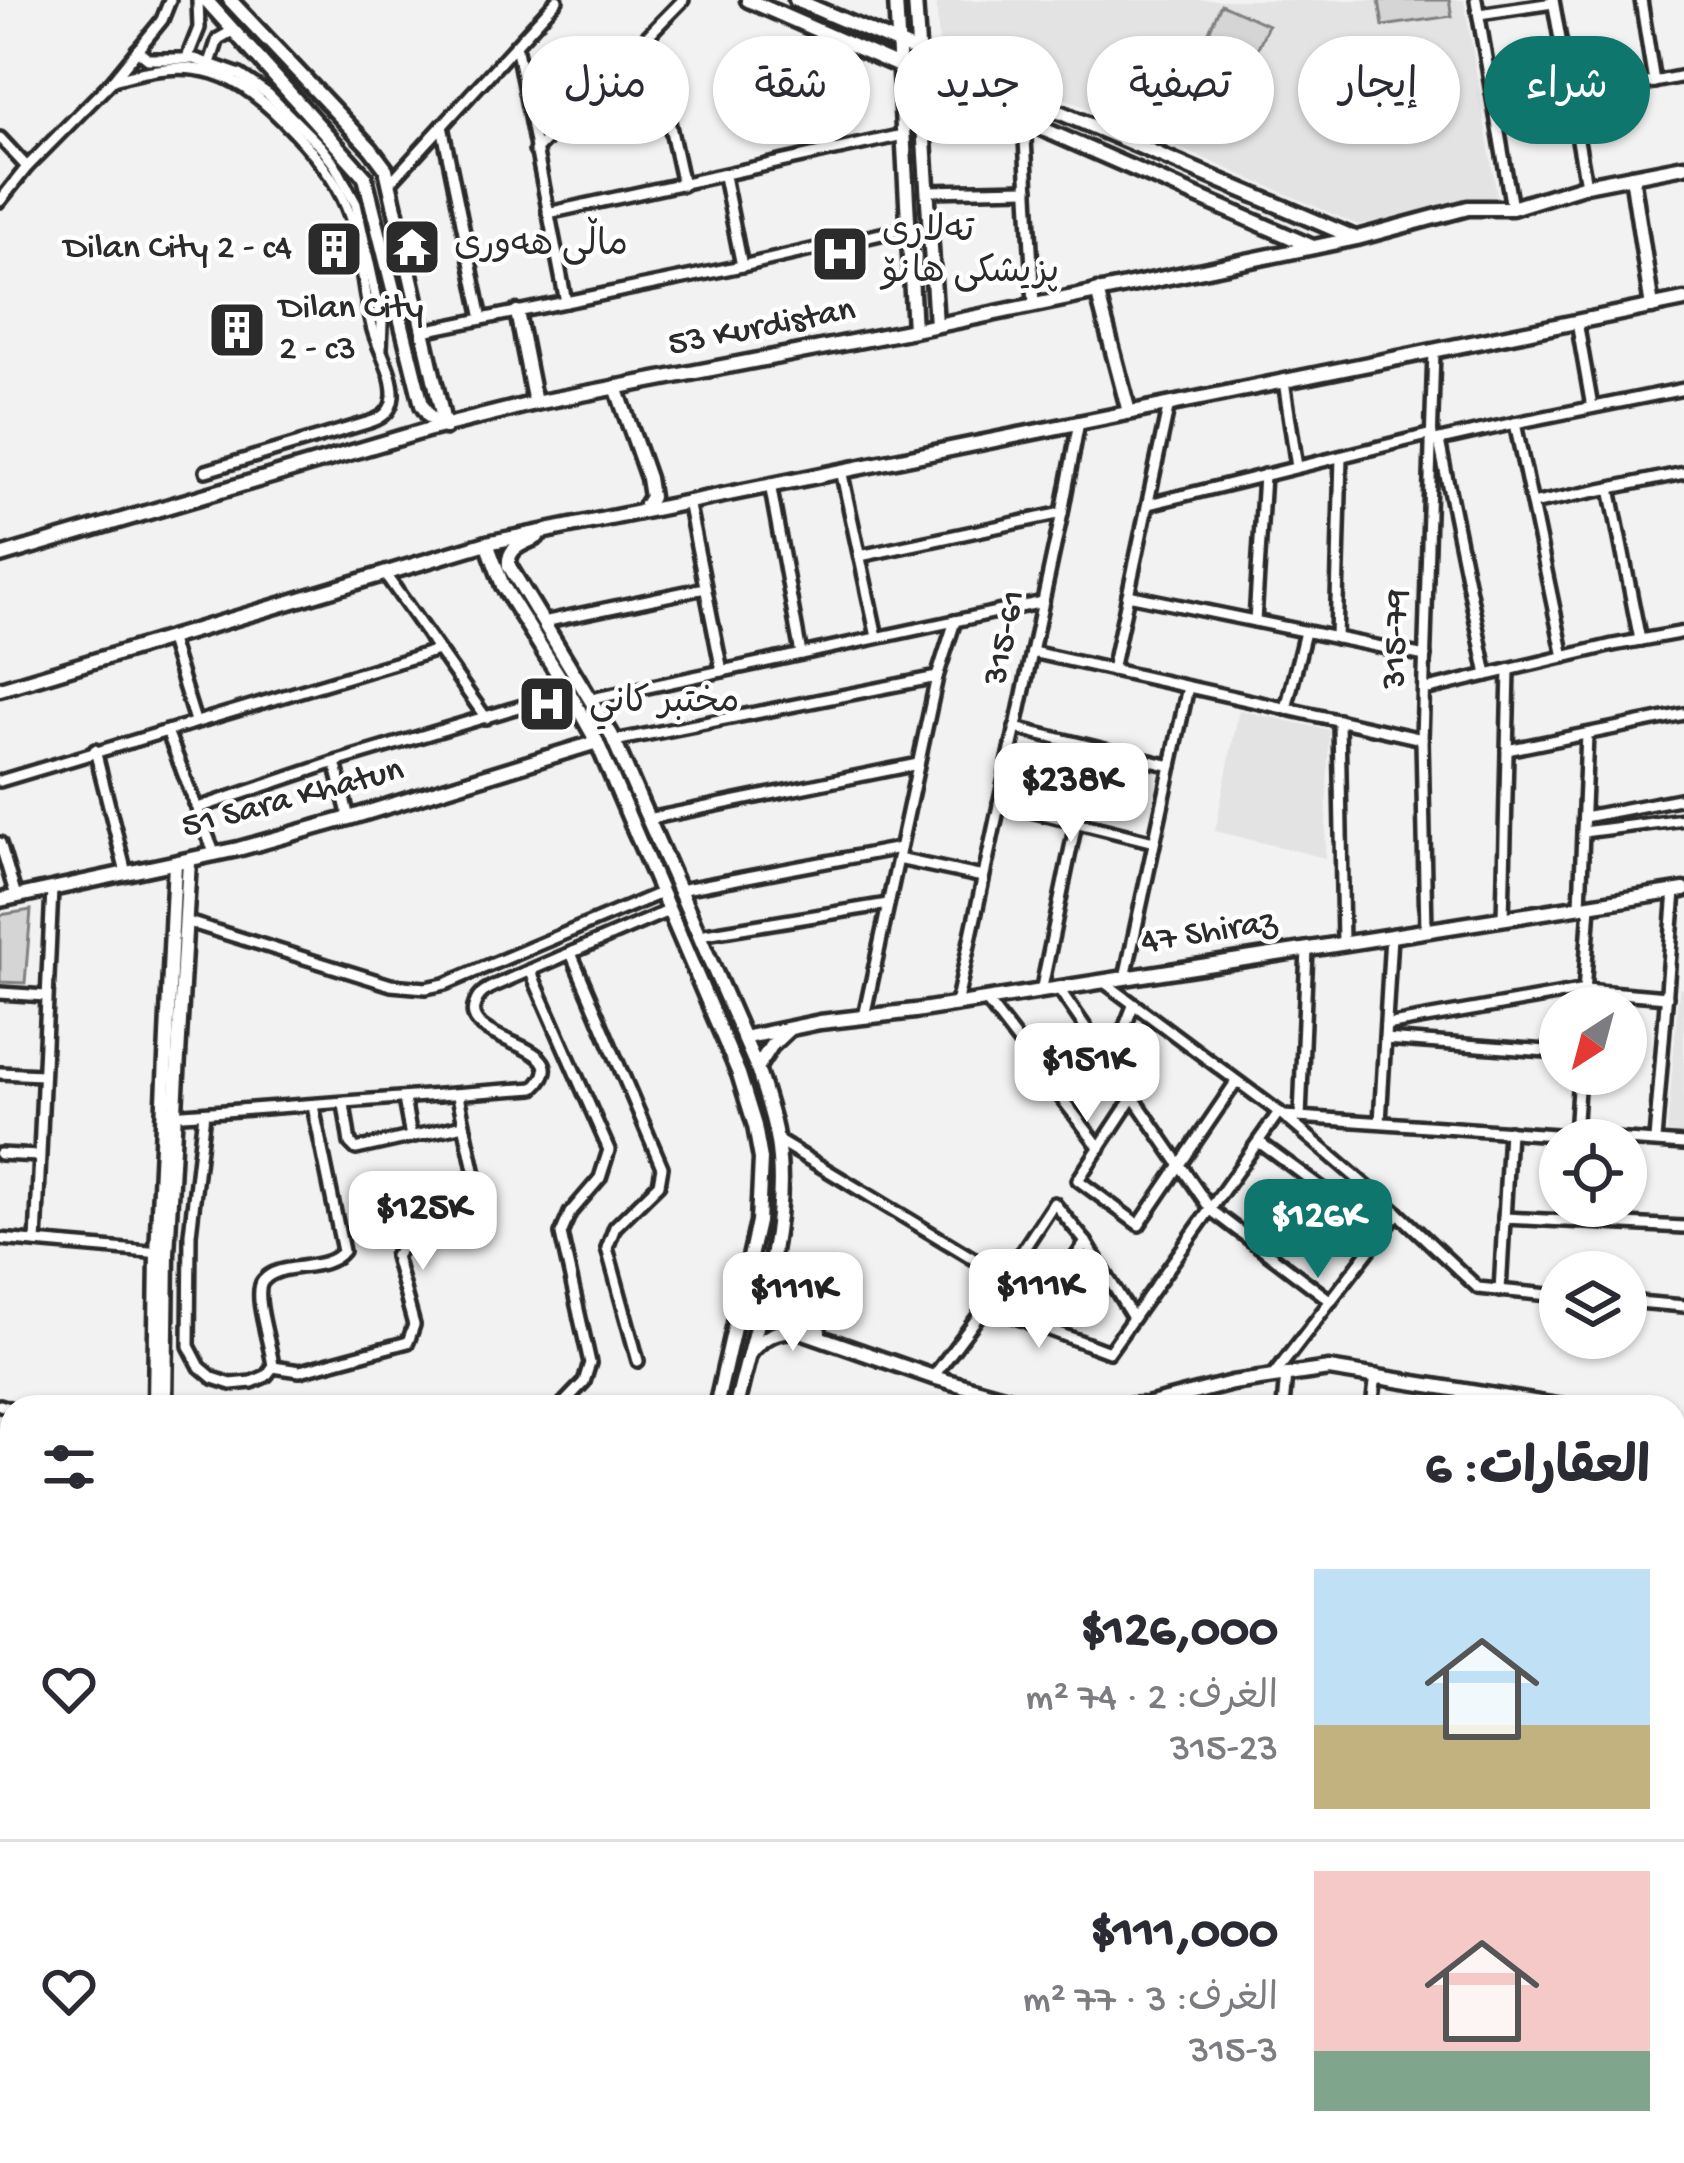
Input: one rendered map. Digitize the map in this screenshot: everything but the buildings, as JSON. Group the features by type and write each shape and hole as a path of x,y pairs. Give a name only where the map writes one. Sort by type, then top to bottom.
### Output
{"main road":[{"path":"202,0 364,177 422,405 428,416 445,427"},
{"path":"230,0 386,169 445,427"},
{"path":"748,0 894,62"},
{"path":"796,0 894,41"},
{"path":"896,0 898,36"},
{"path":"915,0 917,36"},
{"path":"1063,112 1357,238"},
{"path":"1063,137 1313,247"},
{"path":"903,144 914,331"},
{"path":"924,144 936,325"},
{"name":"53 Kurdistan","path":"0,556 535,403 914,331 1357,238 1468,208 1512,208 1586,185 1684,166"},
{"path":"1632,176 1652,307"},
{"path":"1097,292 1129,412"},
{"path":"0,689 487,543 1684,300"},
{"path":"912,304 924,308 934,303"},
{"path":"517,312 535,403"},
{"path":"616,387 649,478 651,497 642,510"},
{"path":"546,530 512,551 510,583 543,622 614,741 757,1068 776,1140 778,1207 739,1395"},
{"path":"487,543 597,742 739,1074 755,1126 761,1160 758,1222 719,1395"},
{"name":"51 Sara Khatun","path":"0,900 215,855 597,742"},
{"path":"170,1114 185,921 182,862"},
{"path":"156,1395 182,862"},
{"name":"47 Shiraz","path":"743,1038 1680,891"},
{"path":"702,989 719,982"},
{"path":"757,1068 790,1028"},
{"path":"162,1253 164,1395"},
{"path":"767,1273 789,1305 830,1339"},
{"path":"748,1355 761,1341 784,1330 801,1330 997,1395"},
{"path":"1188,1395 1232,1383 1329,1370 1484,1395"}],"street":[{"path":"0,201 112,80 167,12 170,0"},
{"path":"186,62 199,28 202,0"},
{"path":"389,184 557,0"},
{"path":"535,151 683,0"},
{"path":"1476,0 1484,43"},
{"path":"1642,0 1654,82"},
{"path":"1479,14 1553,1 1559,36"},
{"path":"208,67 218,39 234,30"},
{"path":"650,35 683,185"},
{"path":"516,45 566,302"},
{"path":"137,50 155,60 208,67 265,97 314,153 338,189 354,229 372,327 393,397 379,419 206,471"},
{"path":"112,80 186,62"},
{"path":"1650,83 1684,76"},
{"path":"442,126 482,319"},
{"path":"548,214 894,137"},
{"path":"0,138 27,167"},
{"path":"1025,144 1034,305"},
{"path":"1501,144 1512,208"},
{"path":"1579,144 1586,185"},
{"path":"724,176 742,266"},
{"path":"927,191 1028,189"},
{"path":"422,331 907,228"},
{"path":"1577,322 1592,407"},
{"name":"315-79","path":"1426,930 1422,739 1434,350"},
{"path":"1284,381 1297,467"},
{"path":"1149,504 1341,457 1684,389"},
{"path":"1112,670 1169,404"},
{"name":"315-61","path":"956,1005 1079,422"},
{"path":"1515,422 1564,657"},
{"path":"1434,439 1487,675"},
{"path":"1336,638 1341,457"},
{"path":"841,470 877,638"},
{"path":"1532,504 1684,473"},
{"path":"1255,621 1264,476"},
{"path":"770,484 801,654"},
{"path":"1610,488 1640,640"},
{"path":"688,501 722,670"},
{"path":"860,556 1062,513"},
{"path":"385,574 486,718"},
{"path":"543,622 705,588"},
{"path":"1128,595 1425,656"},
{"path":"592,699 1043,602"},
{"path":"864,1017 937,677 955,621"},
{"path":"1286,709 1305,632"},
{"path":"1424,690 1684,632"},
{"path":"169,638 195,721"},
{"path":"0,781 439,650"},
{"path":"1032,652 1422,739"},
{"path":"1503,919 1509,670"},
{"path":"614,741 937,677"},
{"path":"1125,977 1188,687"},
{"path":"198,808 569,692"},
{"path":"1507,750 1684,714"},
{"path":"1339,720 1343,944"},
{"path":"1016,728 1171,766"},
{"path":"167,731 215,855"},
{"path":"1585,987 1587,734"},
{"path":"95,750 126,873"},
{"path":"335,762 349,818"},
{"path":"648,819 918,764"},
{"path":"1584,817 1684,798"},
{"path":"999,803 1154,842"},
{"path":"1583,832 1684,819"},
{"path":"1041,992 1076,823"},
{"path":"0,843 16,896"},
{"path":"679,890 899,854 983,877"},
{"path":"36,1242 52,889"},
{"path":"1655,1140 1680,891"},
{"path":"185,921 381,982 426,988 661,892"},
{"path":"699,935 888,904"},
{"path":"170,1114 526,1090 540,1084 544,1070 538,1058 520,1044 476,1023 472,1012 483,992 668,911"},
{"path":"1380,1122 1391,936"},
{"path":"1300,1117 1307,949"},
{"path":"571,953 662,1167 658,1184 615,1227 608,1248 638,1361"},
{"path":"530,970 609,1150 600,1178 570,1213 561,1234 590,1363 584,1382 572,1395"},
{"path":"1104,982 1282,1114 1478,1288 1539,1294"},
{"path":"1059,988 1211,1210 1331,1301"},
{"path":"0,993 46,996"},
{"path":"1647,995 1666,997"},
{"path":"1386,1025 1539,998"},
{"path":"986,1000 1100,1148"},
{"path":"1112,1063 1133,1006"},
{"path":"1385,1040 1539,1051"},
{"path":"0,1073 42,1075"},
{"path":"1134,1095 1078,1180 1139,1225 1236,1082"},
{"path":"273,1367 300,1371 408,1342 414,1325 395,1256 402,1247 482,1232 486,1226 458,1096"},
{"path":"404,1099 411,1137"},
{"path":"344,1104 350,1143 356,1149 464,1125"},
{"path":"204,1113 190,1234 190,1346 200,1367 231,1384 252,1382 273,1367 258,1294 263,1281 276,1273 336,1260 343,1251 313,1106"},
{"path":"1282,1114 1539,1133"},
{"path":"986,1306 1109,1352 1282,1114"},
{"path":"1500,1291 1509,1131"},
{"path":"776,1140 1004,1277"},
{"path":"1647,1140 1684,1144"},
{"path":"1258,1142 1383,1233"},
{"path":"0,1154 39,1156"},
{"path":"933,1377 1054,1202 1086,1242 1133,1318"},
{"path":"1282,1395 1280,1375 1397,1213"},
{"path":"1504,1217 1684,1225"},
{"path":"0,1239 162,1253"},
{"path":"1030,1323 1086,1242"},
{"path":"1647,1303 1684,1306"},
{"path":"1374,1395 1376,1375"},
{"path":"1459,1395 1460,1389"}],"shaded area":[{"path":"936,0 1464,0 1484,144 1488,144 1497,196 1358,225 1170,144 1274,144 1274,36 1087,36 1087,108 1063,98 1063,36 938,36"},
{"path":"1379,0 1449,0 1452,16 1383,26"},
{"path":"1221,4 1268,25 1263,36 1208,34"},
{"path":"1239,710 1329,730 1325,858 1215,831"},
{"path":"31,910 25,983 0,982 0,915"},
{"path":"1679,988 1684,988 1684,1136 1667,1134"}],"place":[{"name":"ماڵی هەوری","path":"412,247"},
{"name":"Dilan City 2 - c4","path":"334,249"},
{"name":"تەلاری پزیشکی هانۆ","path":"840,254"},
{"name":"Dilan City 2 - c3","path":"237,330"},
{"name":"مختبر كاني","path":"547,704"}]}
